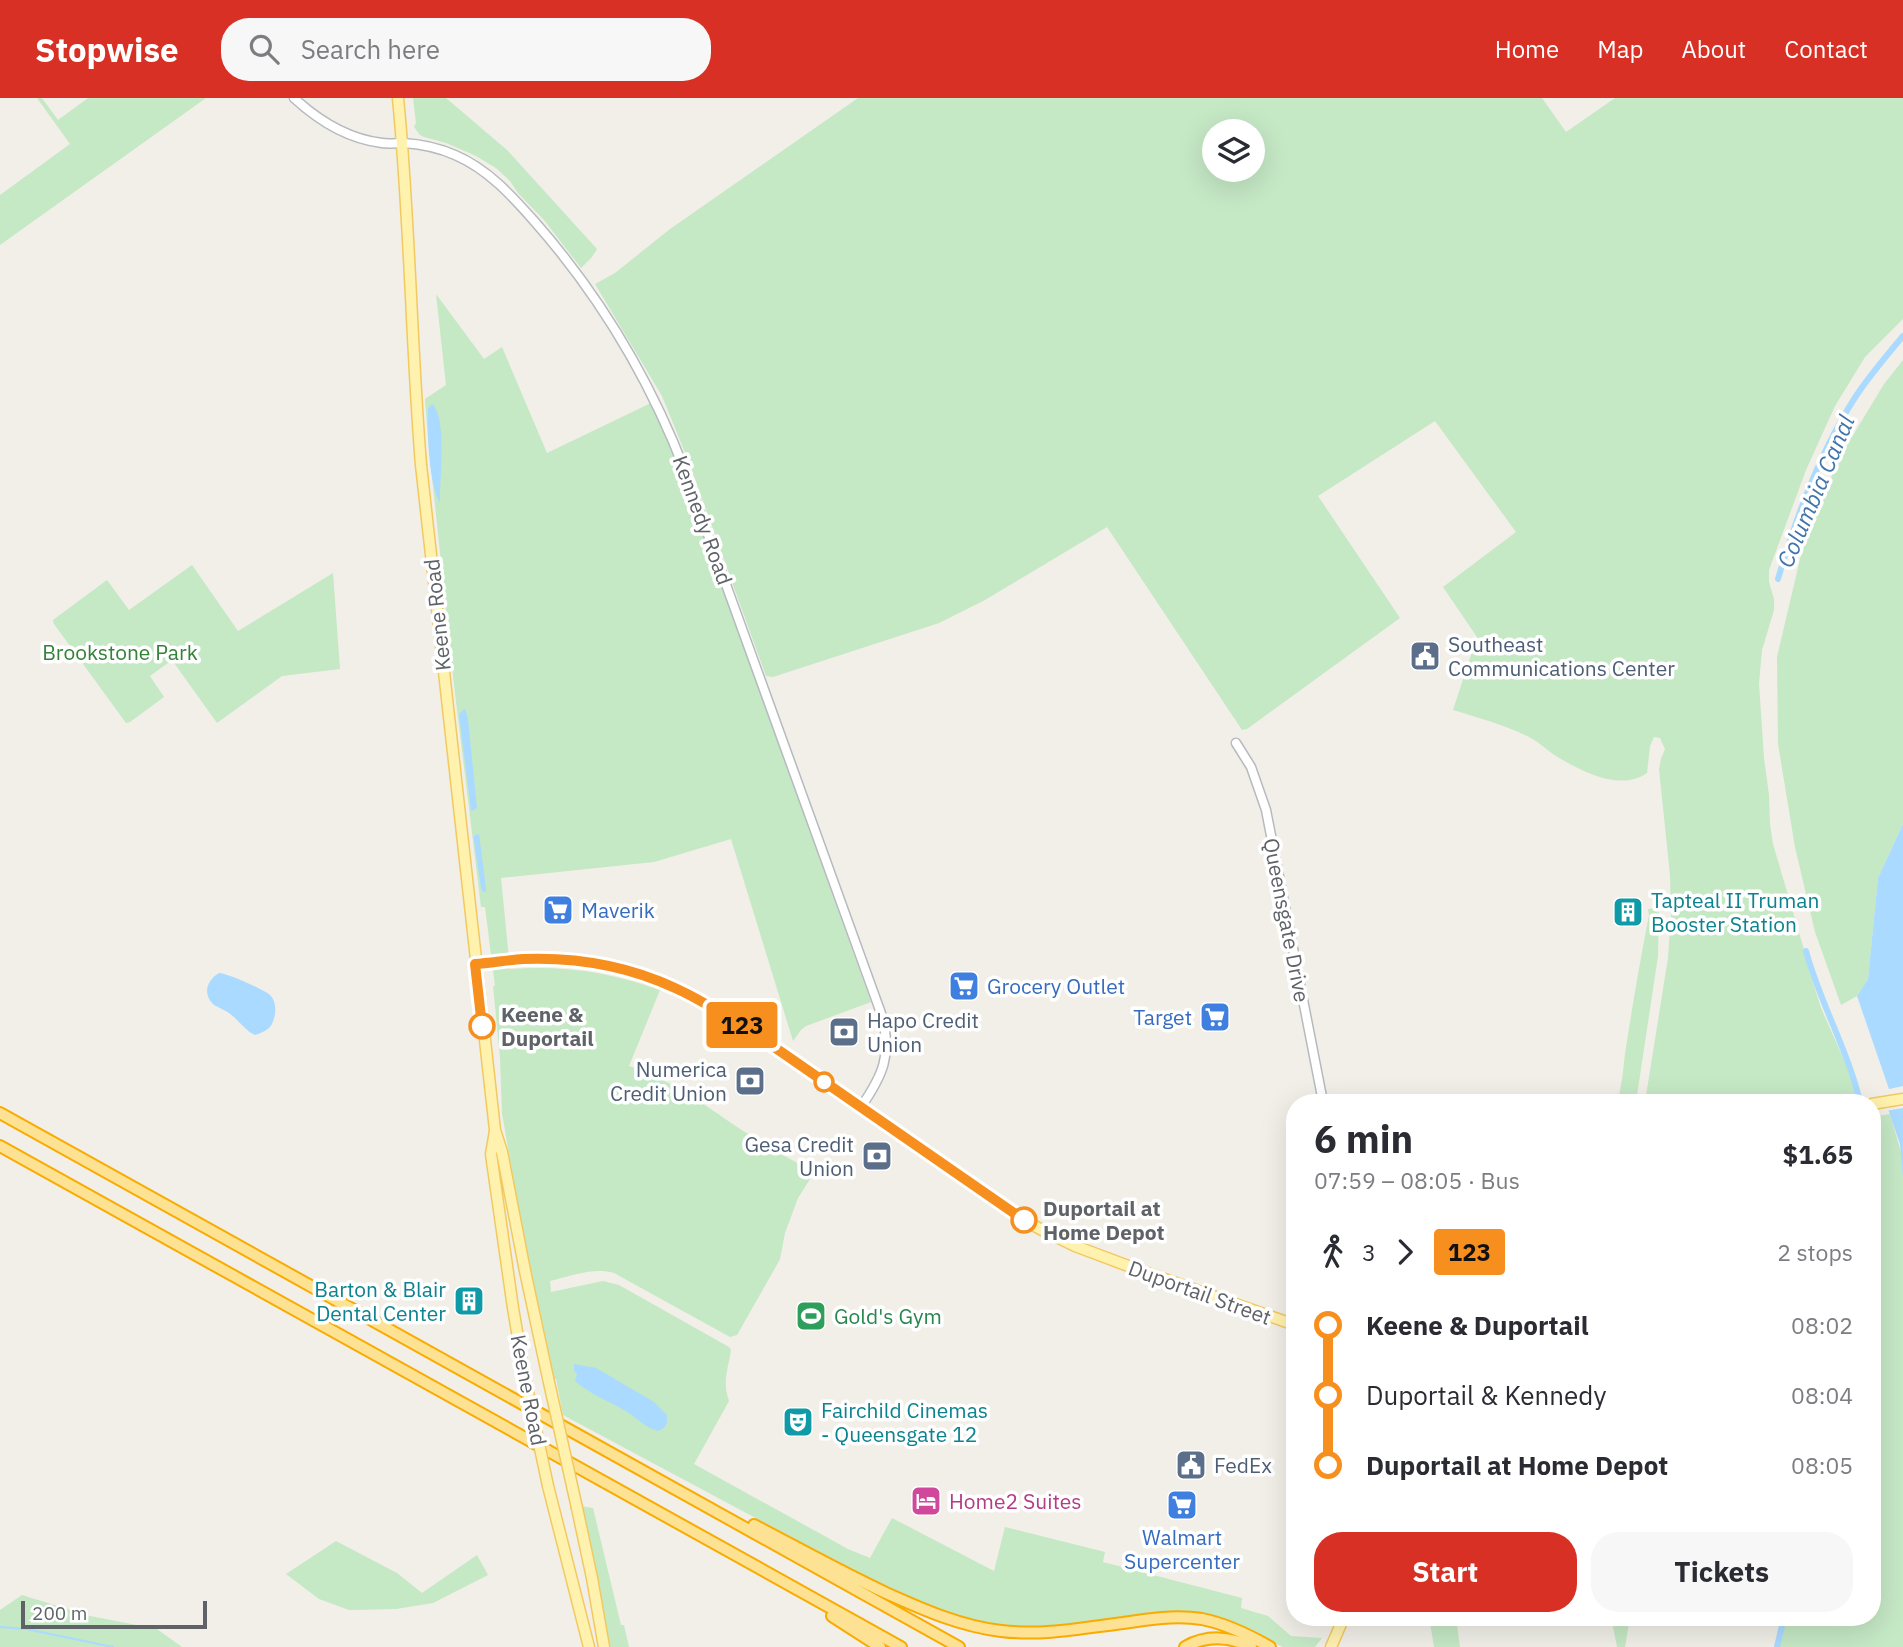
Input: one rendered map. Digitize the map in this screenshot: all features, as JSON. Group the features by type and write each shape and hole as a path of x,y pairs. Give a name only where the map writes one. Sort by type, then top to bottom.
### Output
{"highway":[{"path":"0,1113 959,1647"},
{"path":"0,1146 901,1647"},
{"path":"721,1514 751,1523 853,1577 933,1615 973,1626 1003,1631 1041,1632 1179,1617 1227,1626 1270,1647"},
{"path":"781,1580 880,1647"},
{"path":"1185,1647 1213,1638 1236,1640 1251,1647"}],"main road":[{"name":"Keene Road","path":"398,98 403,143 414,384 421,465 495,1130 502,1152 533,1312 592,1578 604,1647"},
{"name":"Duportail Street","path":"475,964 521,959 567,960 614,967 654,979 692,996 741,1024 1024,1220 1052,1236 1286,1322"},
{"path":"1881,1102 1903,1098"},
{"name":"Keene Road","path":"495,1130 491,1154 524,1373 548,1486 589,1647"},
{"path":"507,1269 520,1275 528,1308 533,1312"},
{"path":"1331,1647 1340,1626"}],"street":[{"name":"Kennedy Road","path":"294,98 325,123 352,136 384,143 423,145 457,156 489,175 558,249 593,296 631,356 661,413 693,491 882,1016 887,1043 884,1065 878,1081 861,1107"},
{"name":"Queensgate Drive","path":"1237,743 1251,766 1266,810 1321,1094"}],"green space":[{"path":"37,98 42,98 58,120 88,98 206,98 0,245 0,195 70,144"},
{"path":"413,98 446,98 507,150 597,249 592,257 581,268 544,220 496,168 474,155 420,135 414,127 416,123"},
{"path":"858,98 1542,98 1566,132 1615,98 1903,98 1903,319 1865,357 1835,406 1806,470 1769,570 1774,610 1762,650 1759,683 1773,844 1821,1008 1853,1080 1856,1094 1646,1094 1668,958 1671,915 1670,875 1659,769 1665,749 1660,738 1654,737 1650,746 1647,773 1636,778 1613,780 1577,768 1520,733 1453,710 1477,637 1443,587 1516,532 1435,421 1318,496 1400,618 1247,729 1242,730 1107,527 985,600 939,623 773,677 766,676 662,396 595,284 615,273 670,229"},
{"path":"436,294 484,359 502,347 547,453 651,403 682,475 871,1002 806,1026 793,1041 731,839 654,862 501,878 510,969 586,971 660,990 629,1066 676,1087 755,1139 810,1170 812,1176 798,1198 785,1233 780,1259 737,1335 730,1337 606,1271 550,1281 551,1292 603,1281 619,1285 729,1347 731,1350 726,1381 729,1401 694,1464 848,1549 870,1558 892,1518 994,1571 1005,1527 1105,1552 1103,1562 1242,1598 1241,1608 1268,1616 1291,1636 1322,1638 1315,1647 1283,1647 1238,1624 1200,1613 1150,1613 1027,1628 983,1622 944,1611 853,1570 563,1415 556,1379 553,1379 518,1207 502,1113 495,986 485,907 481,907 428,439 425,399 446,385"},
{"path":"1903,360 1903,824 1878,878 1868,979 1857,996 1841,1005 1815,932 1795,847 1778,744 1777,657 1801,555 1838,460 1884,384"},
{"name":"Brookstone Park","path":"192,565 238,631 333,573 340,669 282,676 217,723 172,660 150,676 164,697 126,723 53,620 107,580 129,610"},
{"path":"1659,908 1658,956 1637,1094 1619,1094 1649,915 1648,909"},
{"path":"1890,1114 1903,1152 1903,1647 1777,1647 1782,1626 1881,1626 1881,1116"},
{"path":"581,1506 593,1508 621,1625 624,1625 629,1647 608,1647"},
{"path":"336,1541 397,1573 422,1593 477,1555 488,1575 433,1603 396,1609 349,1610 319,1599 286,1574"},
{"path":"22,1595 90,1616 157,1629 182,1647 0,1647 0,1610"},
{"path":"1430,1626 1457,1626 1460,1647 1434,1647"},
{"path":"1613,1626 1628,1626 1625,1647 1617,1647"}],"water":[{"path":"432,404 440,422 440,503 433,484 430,458 428,408"},
{"path":"464,709 468,719 477,808 472,811 459,714"},
{"path":"1903,824 1903,1178 1900,1144 1885,1100 1889,1089 1857,996 1868,979 1878,878"},
{"path":"479,834 486,892 482,891 481,887 474,840 474,836"},
{"path":"219,973 246,982 270,995 275,1011 270,1027 255,1035 210,1001 208,988 211,979"},
{"path":"574,1364 596,1368 654,1402 667,1415 666,1425 658,1431 654,1430 588,1390 575,1381 577,1374"}],"pier":[{"path":"1903,1086 1903,1108 1885,1111 1882,1100 1885,1090"}],"waterway":[{"name":"Columbia Canal","path":"1778,579 1801,508 1843,417 1861,388 1903,336"},
{"name":"Columbia Canal","path":"1806,951 1858,1094"},
{"name":"Columbia Canal","path":"1777,1647 1782,1626"},
{"path":"0,1627 26,1629 113,1647"}],"bus line":[{"name":"123","path":"482,1026 475,964 521,959 567,960 614,967 654,979 692,996 741,1024 1024,1220"}],"place":[{"name":"Southeast Communications Center","path":"1425,656"},
{"name":"Maverik","path":"558,910"},
{"name":"Tapteal II Truman Booster Station","path":"1628,912"},
{"name":"Grocery Outlet","path":"964,986"},
{"name":"Target","path":"1215,1017"},
{"name":"Keene & Duportail","path":"482,1026"},
{"name":"Hapo Credit Union","path":"844,1032"},
{"name":"Numerica Credit Union","path":"750,1081"},
{"name":"Gesa Credit Union","path":"877,1156"},
{"name":"Duportail at Home Depot","path":"1024,1220"},
{"name":"Barton & Blair Dental Center","path":"469,1301"},
{"name":"Gold's Gym","path":"811,1316"},
{"name":"Fairchild Cinemas - Queensgate 12","path":"798,1422"},
{"name":"FedEx","path":"1191,1465"},
{"name":"Home2 Suites","path":"926,1501"},
{"name":"Walmart Supercenter","path":"1182,1505"}]}
